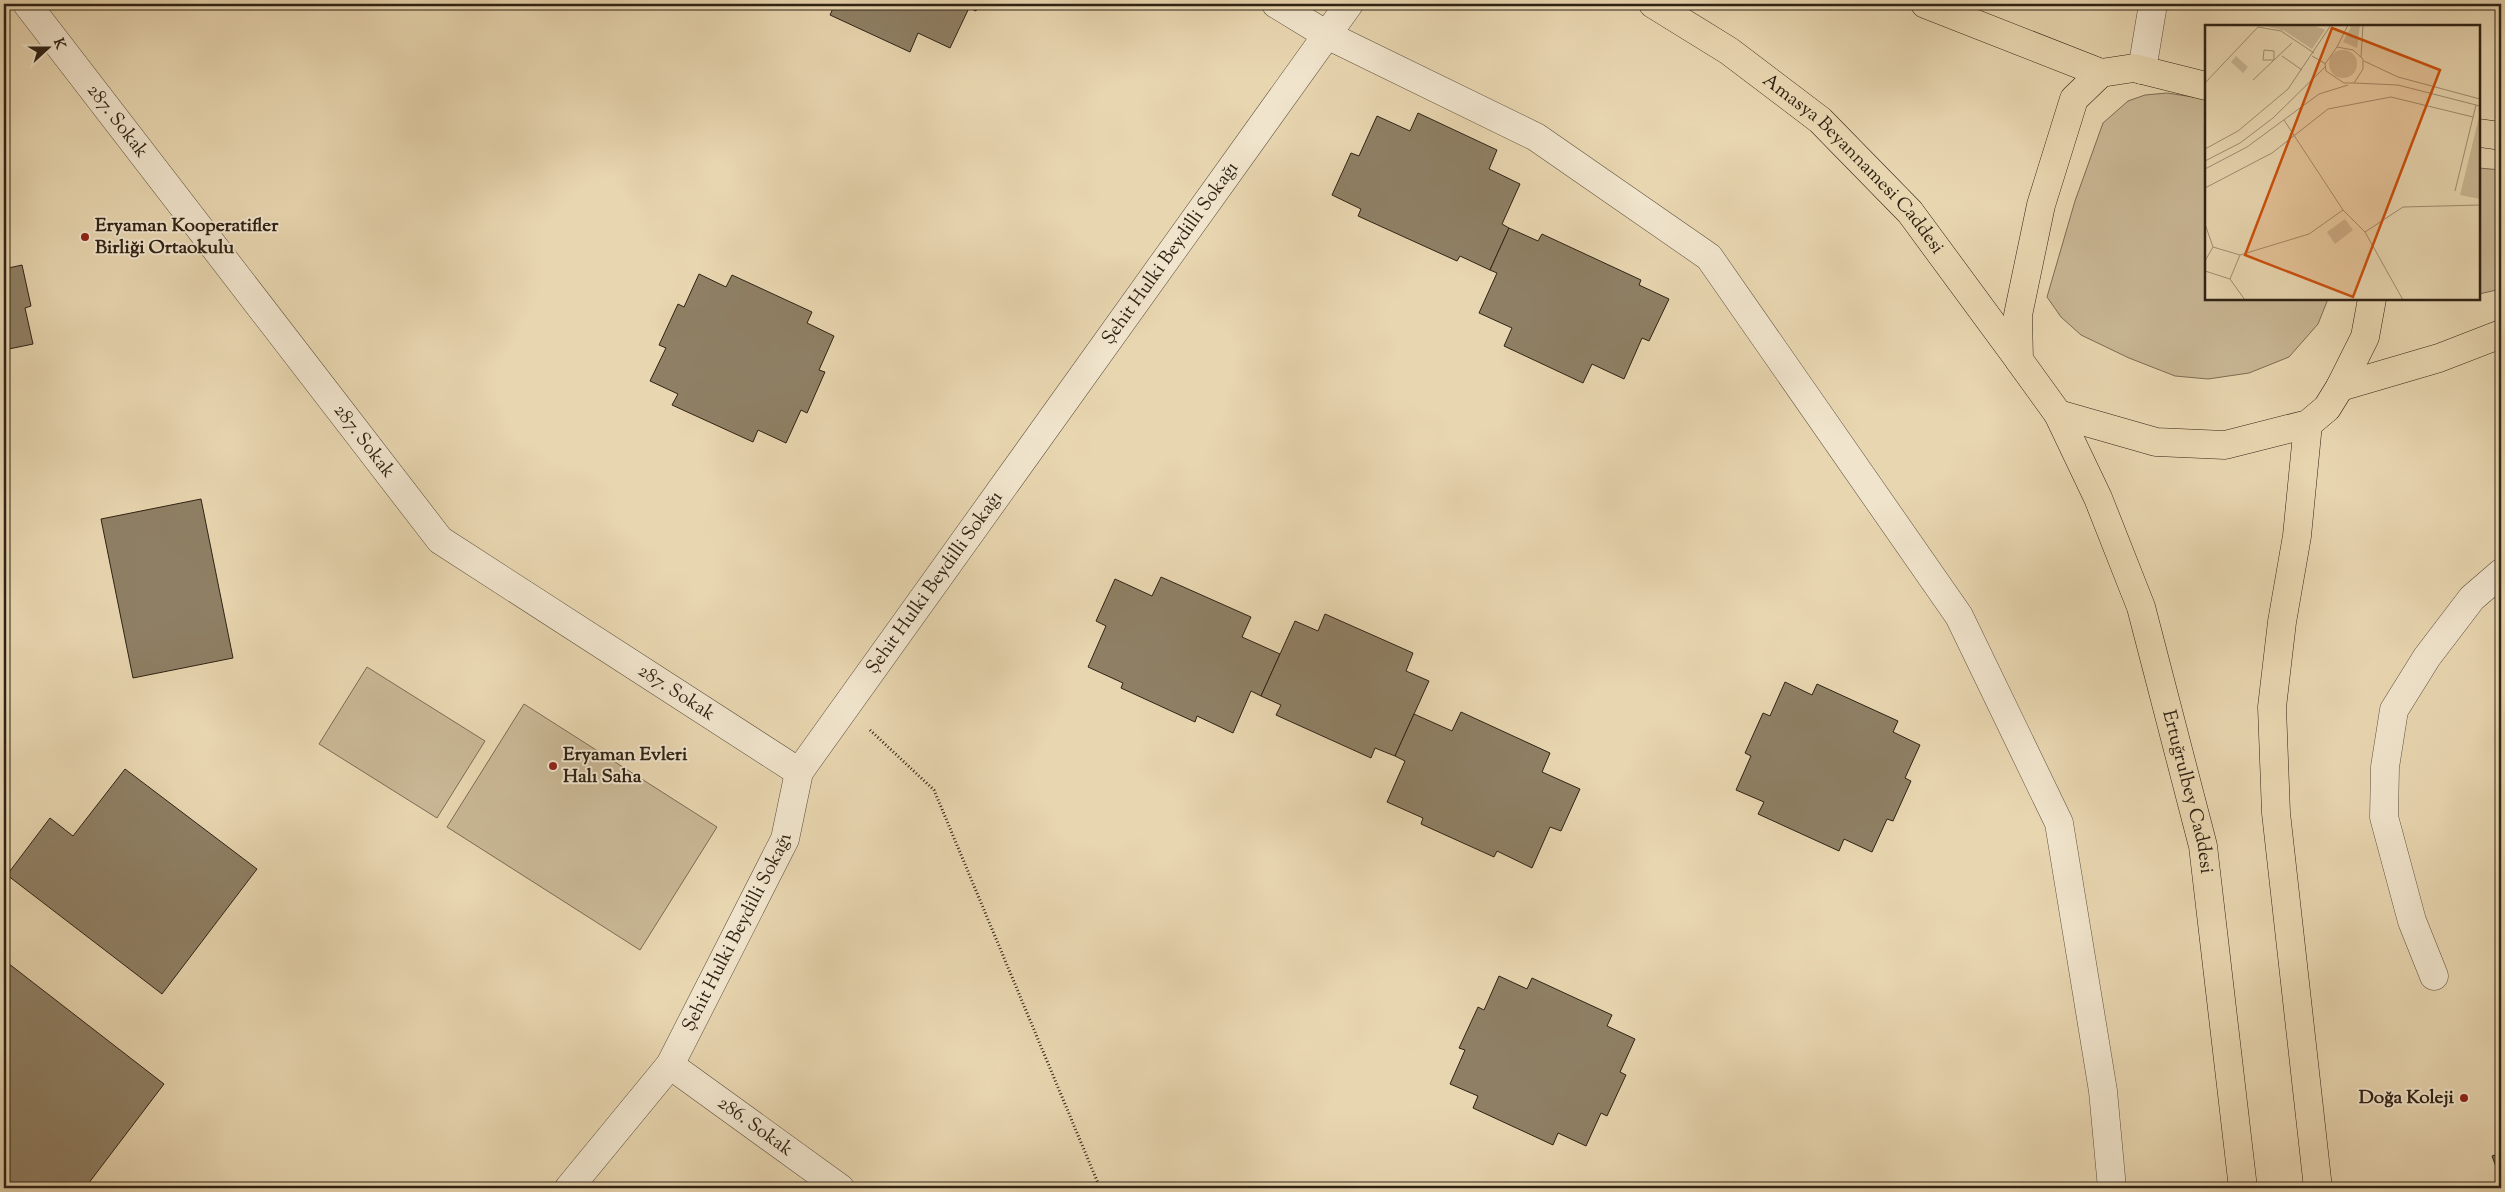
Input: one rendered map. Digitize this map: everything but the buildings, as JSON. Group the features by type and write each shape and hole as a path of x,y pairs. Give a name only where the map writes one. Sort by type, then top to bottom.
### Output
{"main road":[{"name":"Amasya Beyannamesi Caddesi","path":"1653,4 1729,51 1820,120 1910,212 2058,414"},
{"path":"1925,4 2101,73 2134,68 2205,86"},
{"path":"2019,360 2018,315 2042,204 2074,99 2101,73"},
{"path":"2480,133 2501,136"},
{"path":"2058,414 2156,442 2225,445 2308,424 2327,408 2340,387 2364,338 2372,300"},
{"path":"2340,387 2439,358 2501,334"},
{"name":"Ertuğrulbey Caddesi","path":"2058,414 2098,498 2141,606 2203,846 2242,1188"},
{"path":"2308,424 2296,536 2282,622 2272,707 2276,813 2318,1188"}],"street":[{"name":"287. Sokak","path":"27,4 440,540 800,772"},
{"path":"1276,4 1327,35 1536,137 1709,257 1959,616 2059,823 2103,1091 2112,1188"},
{"name":"Şehit Hulki Beydilli Sokağı","path":"569,1188 670,1066 785,839 800,772 1350,4"},
{"path":"2142,70 2153,4"},
{"path":"2434,976 2412,921 2384,817 2385,767 2394,710 2427,657 2472,598 2501,573"},
{"name":"286. Sokak","path":"670,1066 840,1188"}],"path":[{"path":"846,708 934,790 1100,1188"}],"shaded area":[{"path":"2167,93 2205,99 2205,300 2328,300 2318,324 2289,357 2249,373 2208,379 2175,376 2129,358 2081,335 2061,317 2047,297 2075,201 2103,123 2128,101 2145,95"},
{"path":"2480,168 2501,170 2501,289 2480,294"},
{"path":"367,667 485,741 437,818 319,744"},
{"name":"Eryaman Evleri Halı Saha","path":"524,704 717,827 640,950 447,827"}],"place":[{"name":"Eryaman Kooperatifler Birliği Ortaokulu","path":"85,237"},
{"name":"Eryaman Evleri Halı Saha","path":"553,766"},
{"name":"Doğa Koleji","path":"2464,1098"}]}
